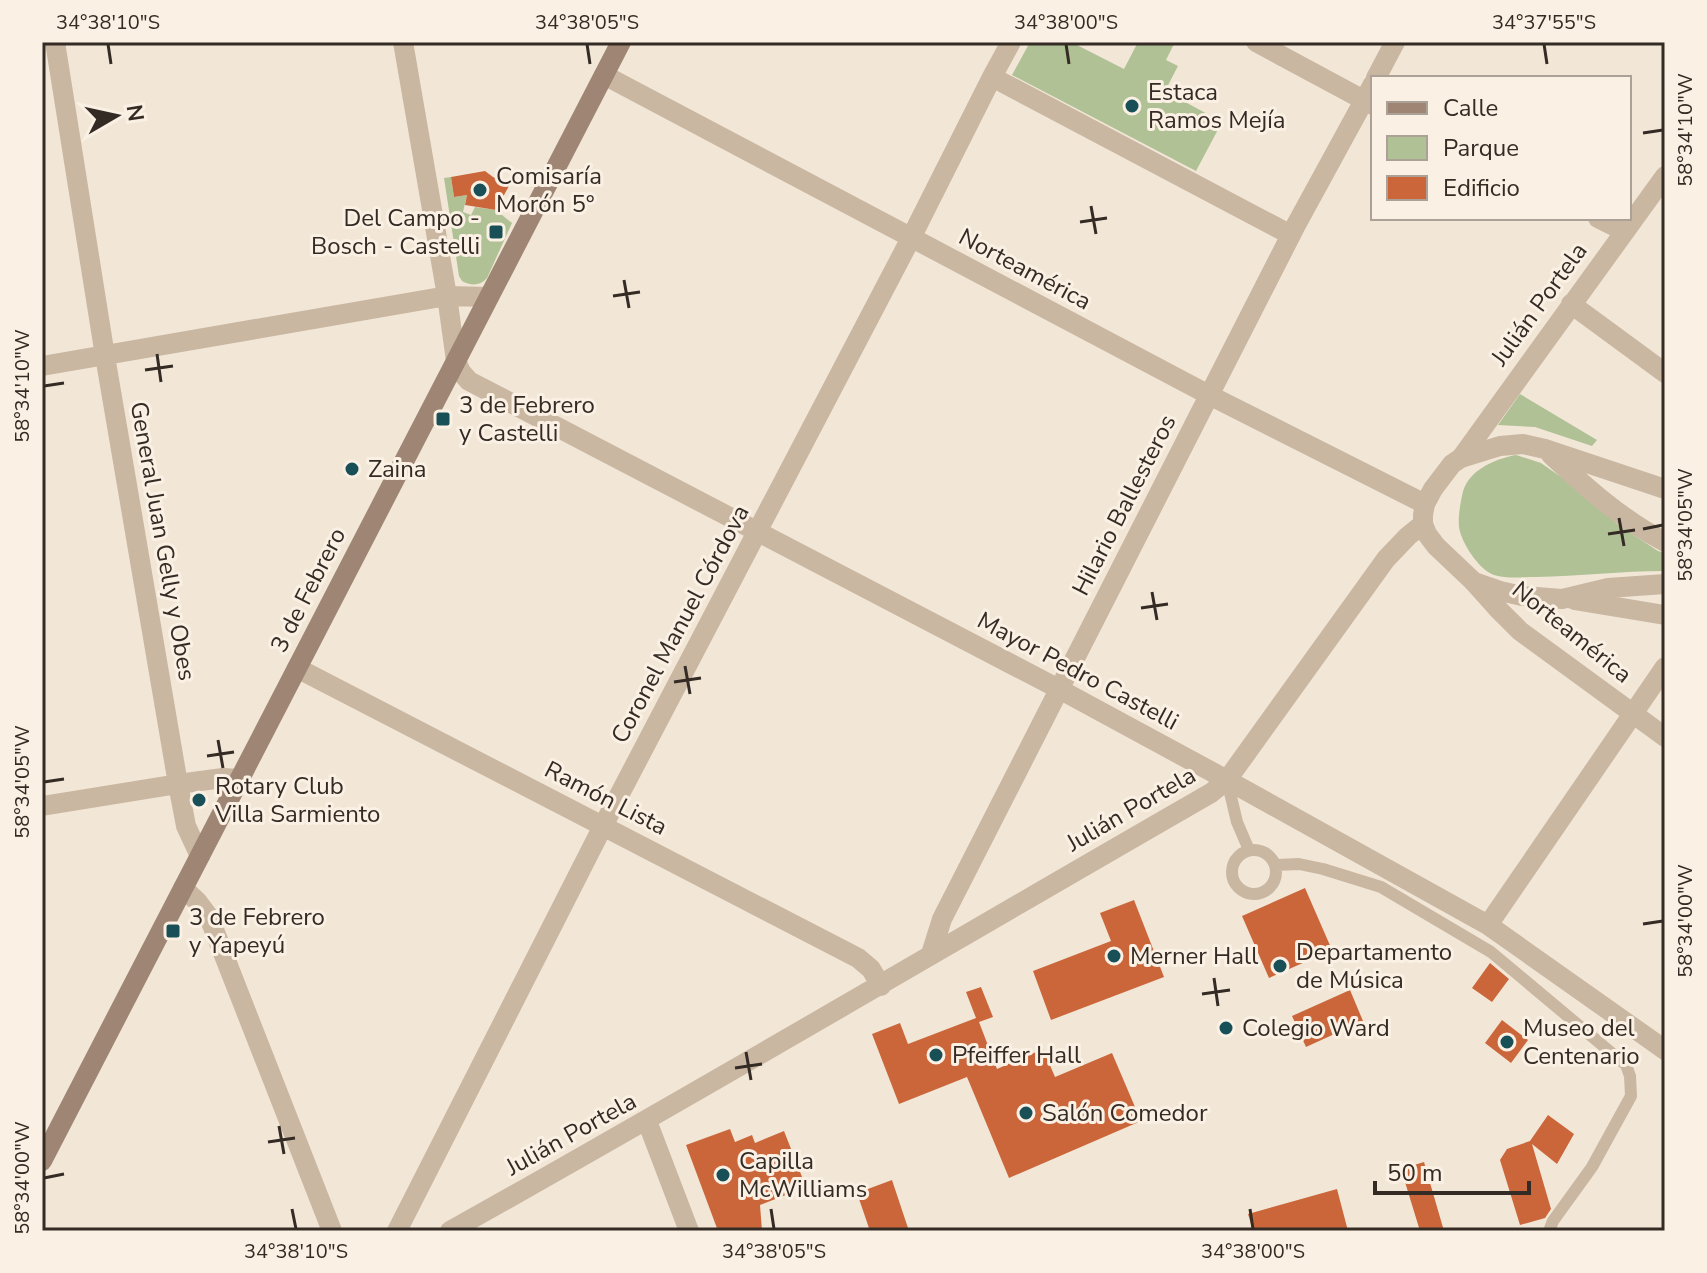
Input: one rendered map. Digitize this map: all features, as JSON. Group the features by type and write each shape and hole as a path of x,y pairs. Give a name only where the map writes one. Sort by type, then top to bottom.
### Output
{"main road":[{"name":"3 de Febrero","path":"42,1161 621,42"}],"street":[{"name":"General Juan Gelly y Obes","path":"55,42 178,784 186,826 200,856"},
{"path":"403,42 456,361"},
{"name":"Coronel Manuel Córdova","path":"397,1231 603,826 1011,42"},
{"path":"1256,42 1370,96"},
{"path":"1377,76 1395,42"},
{"name":"Norteamérica","path":"604,75 1209,395 1424,514 1427,534 1436,546 1520,631 1665,737"},
{"path":"992,77 1291,235"},
{"name":"Hilario Ballesteros","path":"931,954 942,919 1209,395 1291,235 1370,96"},
{"name":"Julián Portela","path":"450,1231 881,986 1211,793 1227,780 1386,559 1424,514 1444,473 1461,458 1665,176"},
{"path":"1602,220 1624,231"},
{"path":"42,366 447,296 489,297"},
{"path":"1571,304 1665,373"},
{"name":"Mayor Pedro Castelli","path":"456,361 469,381 1059,689 1488,925 1665,1050"},
{"path":"1461,458 1500,446 1523,444 1665,489"},
{"path":"1545,449 1633,525 1665,542"},
{"path":"1474,582 1522,596 1665,615"},
{"path":"1562,599 1608,588 1665,584"},
{"path":"1488,925 1665,667"},
{"name":"Ramón Lista","path":"297,668 858,958 871,969 881,986"},
{"path":"42,806 178,784 240,779"},
{"path":"183,888 209,917 332,1231"},
{"path":"647,1121 689,1231"}],"lane":[{"path":"1227,780 1237,822 1249,850"},
{"path":"1249,850 1269,854 1276,865 1274,882 1267,891 1256,894 1240,890 1231,873 1238,855 1249,850"},
{"path":"1276,865 1299,864 1323,869 1381,887 1491,952 1626,1065 1631,1096 1592,1167 1549,1231"}],"green space":[{"name":"Estaca Ramos Mejía","path":"1030,42 1071,42 1124,69 1138,42 1175,42 1166,60 1178,66 1165,91 1222,122 1196,171 1012,75"},
{"path":"451,177 454,197 467,195 463,212 471,215 475,207 496,210 512,223 487,278 478,284 465,283 459,276 444,178"},
{"path":"1520,394 1597,440 1592,446 1535,427 1498,425"},
{"path":"1516,455 1541,463 1571,484 1617,524 1665,553 1665,571 1515,578 1494,575 1482,568 1460,533 1462,496 1475,473 1490,463"}],"building":[{"name":"Comisaría Morón 5°","path":"485,171 510,184 496,210 465,205 467,195 454,197 451,177"},
{"name":"Departamento de Música","path":"1305,888 1332,950 1269,978 1242,916"},
{"name":"Merner Hall","path":"1134,900 1164,977 1051,1020 1033,971 1111,941 1100,913"},
{"path":"1490,963 1509,979 1492,1002 1472,988"},
{"name":"Salón Comedor","path":"981,987 993,1017 979,1022 997,1069 1043,1049 1055,1077 1112,1053 1141,1121 1009,1178 967,1077 899,1104 872,1034 900,1023 908,1044 976,1018 966,992"},
{"path":"1350,990 1363,1021 1306,1047 1292,1016"},
{"name":"Museo del Centenario","path":"1502,1020 1528,1040 1511,1063 1485,1043"},
{"path":"1548,1115 1574,1134 1557,1164 1532,1144 1551,1209 1545,1218 1520,1225 1500,1160 1507,1149 1530,1141"},
{"path":"730,1129 735,1142 752,1135 755,1143 784,1131 806,1187 760,1205 762,1231 718,1231 686,1145"},
{"path":"1424,1162 1444,1231 1420,1231 1401,1169"},
{"path":"892,1180 909,1231 870,1231 857,1193"},
{"path":"1337,1189 1348,1231 1253,1231 1248,1214"}],"place":[{"name":"Estaca Ramos Mejía","path":"1132,106"},
{"name":"Comisaría Morón 5°","path":"480,190"},
{"name":"Del Campo - Bosch - Castelli","path":"496,232"},
{"name":"3 de Febrero y Castelli","path":"443,419"},
{"name":"Zaina","path":"352,469"},
{"name":"Rotary Club Villa Sarmiento","path":"199,800"},
{"name":"3 de Febrero y Yapeyú","path":"173,931"},
{"name":"Merner Hall","path":"1114,956"},
{"name":"Departamento de Música","path":"1280,966"},
{"name":"Colegio Ward","path":"1226,1028"},
{"name":"Museo del Centenario","path":"1507,1042"},
{"name":"Pfeiffer Hall","path":"936,1055"},
{"name":"Salón Comedor","path":"1026,1113"},
{"name":"Capilla McWilliams","path":"723,1175"}]}
